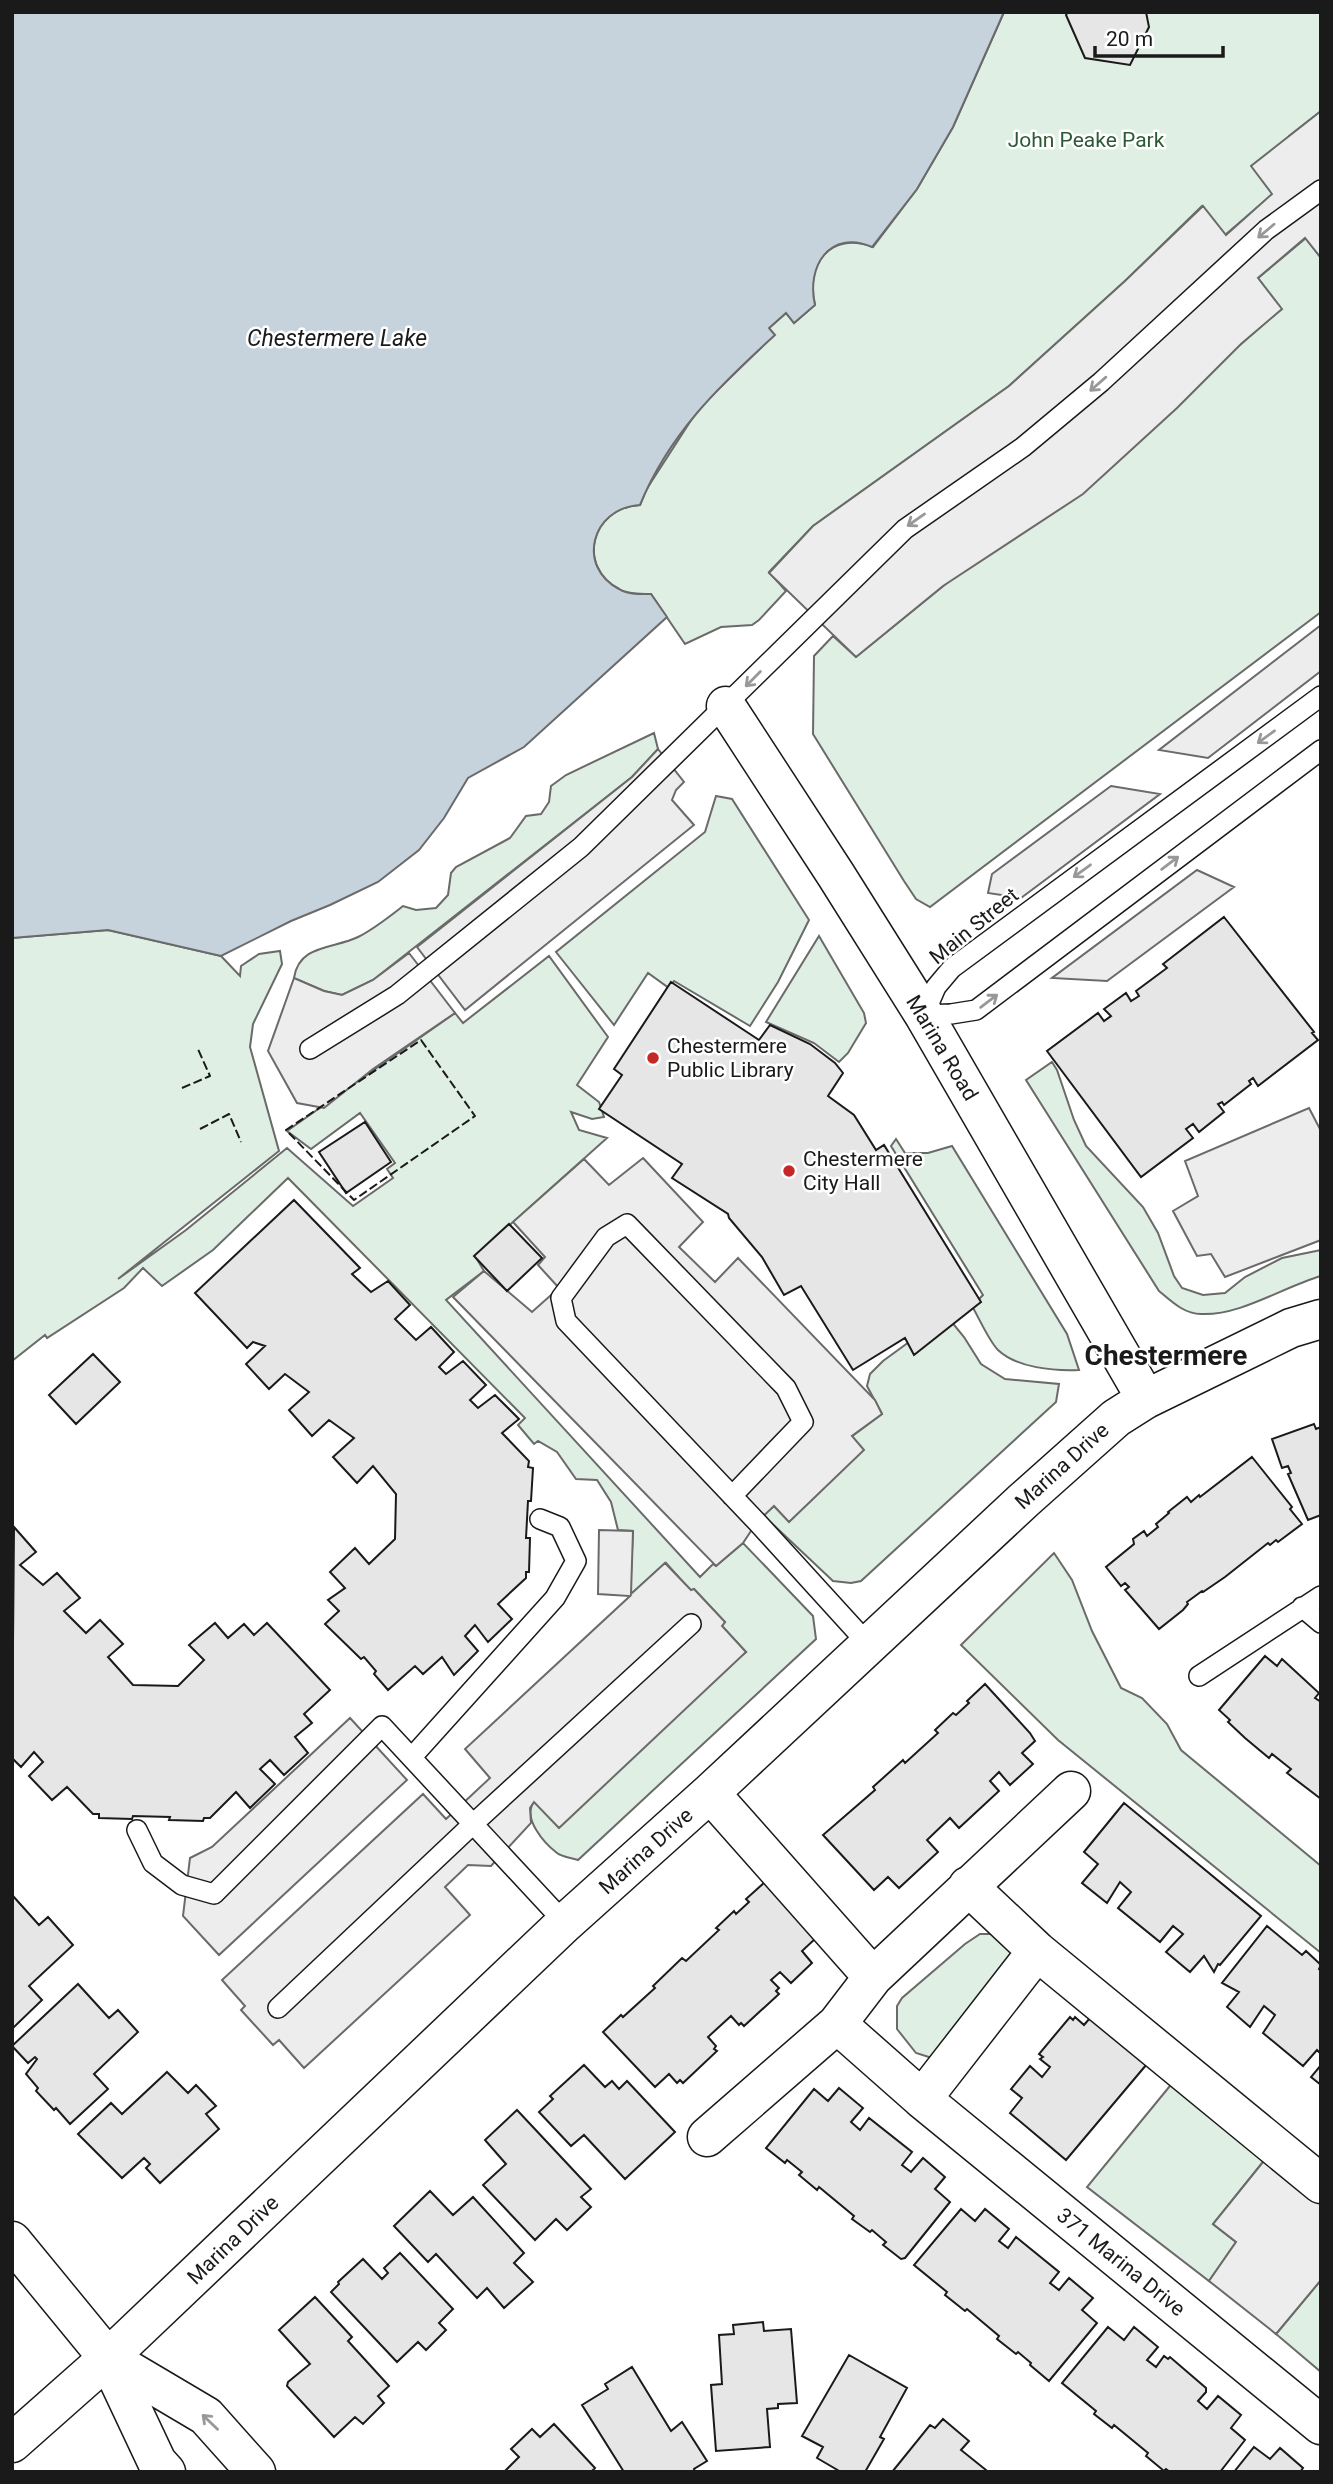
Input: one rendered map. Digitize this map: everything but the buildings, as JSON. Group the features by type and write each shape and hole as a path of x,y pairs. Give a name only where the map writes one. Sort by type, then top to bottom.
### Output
{"street":[{"name":"Marina Road","path":"726,706 924,1015 1146,1399"},
{"name":"Marina Drive","path":"12,2443 108,2358 565,1923 710,1793 1024,1500 1116,1418 1146,1399 1291,1328 1321,1319"},
{"path":"707,2137 837,2024 873,1976 1071,1791"},
{"path":"710,1793 873,1976"},
{"path":"968,1886 1037,1951 1321,2184"},
{"path":"922,2099 1037,1951"},
{"name":"371 Marina Drive","path":"837,2024 922,2099 1321,2425"},
{"path":"12,2241 108,2358 157,2462 166,2472"},
{"path":"108,2358 206,2416 256,2472"}],"lane":[{"path":"310,1049 397,995 581,848 905,528 1023,447 1101,382 1266,230 1321,190"},
{"name":"Main Street","path":"924,1015 936,987 952,968 1321,696"},
{"path":"924,1015 976,1010 1321,750"},
{"path":"732,1496 803,1422 786,1388 627,1224 606,1237 561,1298 565,1321 869,1645"},
{"path":"412,1757 555,1598 576,1561 560,1527 540,1519"},
{"path":"1199,1676 1321,1596"},
{"path":"1302,1607 1321,1623"},
{"path":"278,2008 691,1624"},
{"path":"137,1830 153,1863 182,1885 214,1894 382,1726 565,1923"}],"green space":[{"name":"John Peake Park","path":"1004,12 1321,12 1321,111 1289,136 1273,194 1225,235 1202,206 1125,281 1009,386 813,526 769,572 786,591 759,620 752,625 721,627 685,644 651,594 623,591 606,579 594,554 600,527 610,516 640,505 646,490 699,408 774,335 768,329 786,313 794,323 815,305 814,276 824,255 844,244 858,243 873,247 917,189 953,127"},
{"path":"1306,238 1321,258 1321,612 930,907 916,899 813,734 814,656 833,636 856,657 1241,344 1281,309 1258,278"},
{"path":"654,733 658,749 632,777 373,980 342,995 324,991 294,978 297,967 310,953 358,937 403,906 416,910 436,908 448,895 451,873 456,867 510,838 526,816 541,814 549,802 551,786 566,775"},
{"path":"716,796 732,799 809,920 778,982 750,1026 674,981 669,988 648,973 614,1025 556,952 705,832"},
{"path":"108,930 221,956 240,976 241,966 259,954 280,951 282,964 253,1024 250,1047 279,1151 118,1279 186,1230 287,1148 353,1206 393,1178 387,1169 395,1163 360,1113 311,1149 287,1131 455,1013 463,1023 549,956 608,1037 577,1085 599,1102 604,1117 592,1119 571,1112 579,1130 607,1138 475,1256 484,1271 446,1300 700,1577 713,1564 716,1566 743,1543 813,1616 816,1639 578,1860 559,1854 541,1837 531,1815 534,1802 539,1806 746,1652 722,1626 725,1622 694,1589 691,1591 666,1563 630,1595 633,1531 618,1530 611,1502 597,1480 576,1479 557,1452 538,1441 534,1444 518,1425 525,1418 288,1178 213,1250 162,1286 143,1268 124,1288 47,1338 45,1335 12,1361 12,938"},
{"path":"819,936 864,1013 866,1023 848,1053 839,1062 814,1043 766,1022"},
{"path":"1052,1062 1086,1146 1143,1207 1158,1233 1174,1276 1182,1288 1203,1295 1225,1293 1245,1277 1282,1258 1321,1250 1321,1276 1246,1306 1216,1313 1195,1313 1173,1303 1159,1291 1026,1080"},
{"path":"896,1139 905,1153 928,1153 952,1146 1067,1334 1079,1370 1025,1365 998,1350 972,1306 983,1295 891,1146"},
{"path":"946,1315 981,1364 1005,1379 1059,1384 1056,1402 861,1581 833,1581 763,1515 774,1506 789,1521 863,1450 851,1437 882,1414 867,1386 870,1374 883,1361"},
{"path":"1054,1553 1072,1580 1092,1631 1121,1688 1142,1698 1167,1724 1181,1750 1321,1866 1321,1953 1058,1740 961,1645"},
{"path":"980,1934 997,1934 1016,1949 932,2058 916,2053 897,2029 897,2006 902,1998"},
{"path":"1174,2081 1267,2157 1213,2224 1236,2242 1209,2281 1087,2187"},
{"path":"1321,2280 1321,2372 1276,2334"}],"shaded area":[{"path":"1321,111 1321,258 1305,238 1258,278 1282,309 1241,344 1177,408 1083,494 943,586 856,657 769,573 813,526 1009,386 1203,206 1226,235 1272,194 1251,166"},
{"path":"1321,625 1321,671 1208,758 1159,750"},
{"path":"658,749 684,782 676,790 672,800 694,825 465,1010 417,947 632,777"},
{"path":"1111,786 1160,794 1021,898 988,893 992,874"},
{"path":"1197,870 1234,887 1107,981 1052,978"},
{"path":"409,953 455,1013 373,1069 324,1108 297,1103 268,1051 294,978 324,991 342,995 373,980"},
{"path":"1309,1108 1321,1131 1321,1240 1225,1277 1211,1254 1197,1256 1173,1211 1198,1196 1185,1161"},
{"path":"643,1158 703,1222 679,1247 715,1282 738,1258 875,1400 882,1414 852,1436 864,1450 789,1522 774,1506 757,1522 743,1543 716,1566 453,1297 484,1271 532,1312 559,1288 538,1265 545,1257 513,1222 584,1159 609,1185"},
{"path":"599,1530 633,1531 631,1594 665,1563 725,1622 722,1626 746,1652 559,1828 534,1802 530,1808 531,1823 491,1866 468,1865 445,1887 470,1915 304,2068 279,2040 273,2045 241,2010 245,2006 222,1980 423,1794 446,1819 490,1778 465,1749 630,1596 598,1594"},
{"path":"350,1718 407,1780 219,1955 183,1916 190,1858 212,1847"},
{"path":"1267,2157 1321,2199 1321,2280 1276,2334 1209,2281 1236,2242 1213,2224"}],"water":[{"name":"Chestermere Lake","path":"12,12 1004,12 953,127 917,189 872,247 844,243 833,247 824,255 814,277 815,305 794,323 786,313 769,328 775,335 715,392 681,433 665,456 640,505 610,516 600,527 594,554 606,579 626,592 651,594 667,617 524,747 468,778 444,818 419,850 378,882 221,956 108,930 12,938"}],"fence":[{"path":"421,1040 475,1116 354,1200 286,1130 421,1040"},
{"path":"182,1088 210,1076 197,1047"},
{"path":"200,1129 229,1114 241,1142"}],"place":[{"name":"Chestermere Public Library","path":"653,1058"},
{"name":"Chestermere City Hall","path":"789,1171"}],"district":[{"name":"Chestermere","path":"1166,1355"}]}
